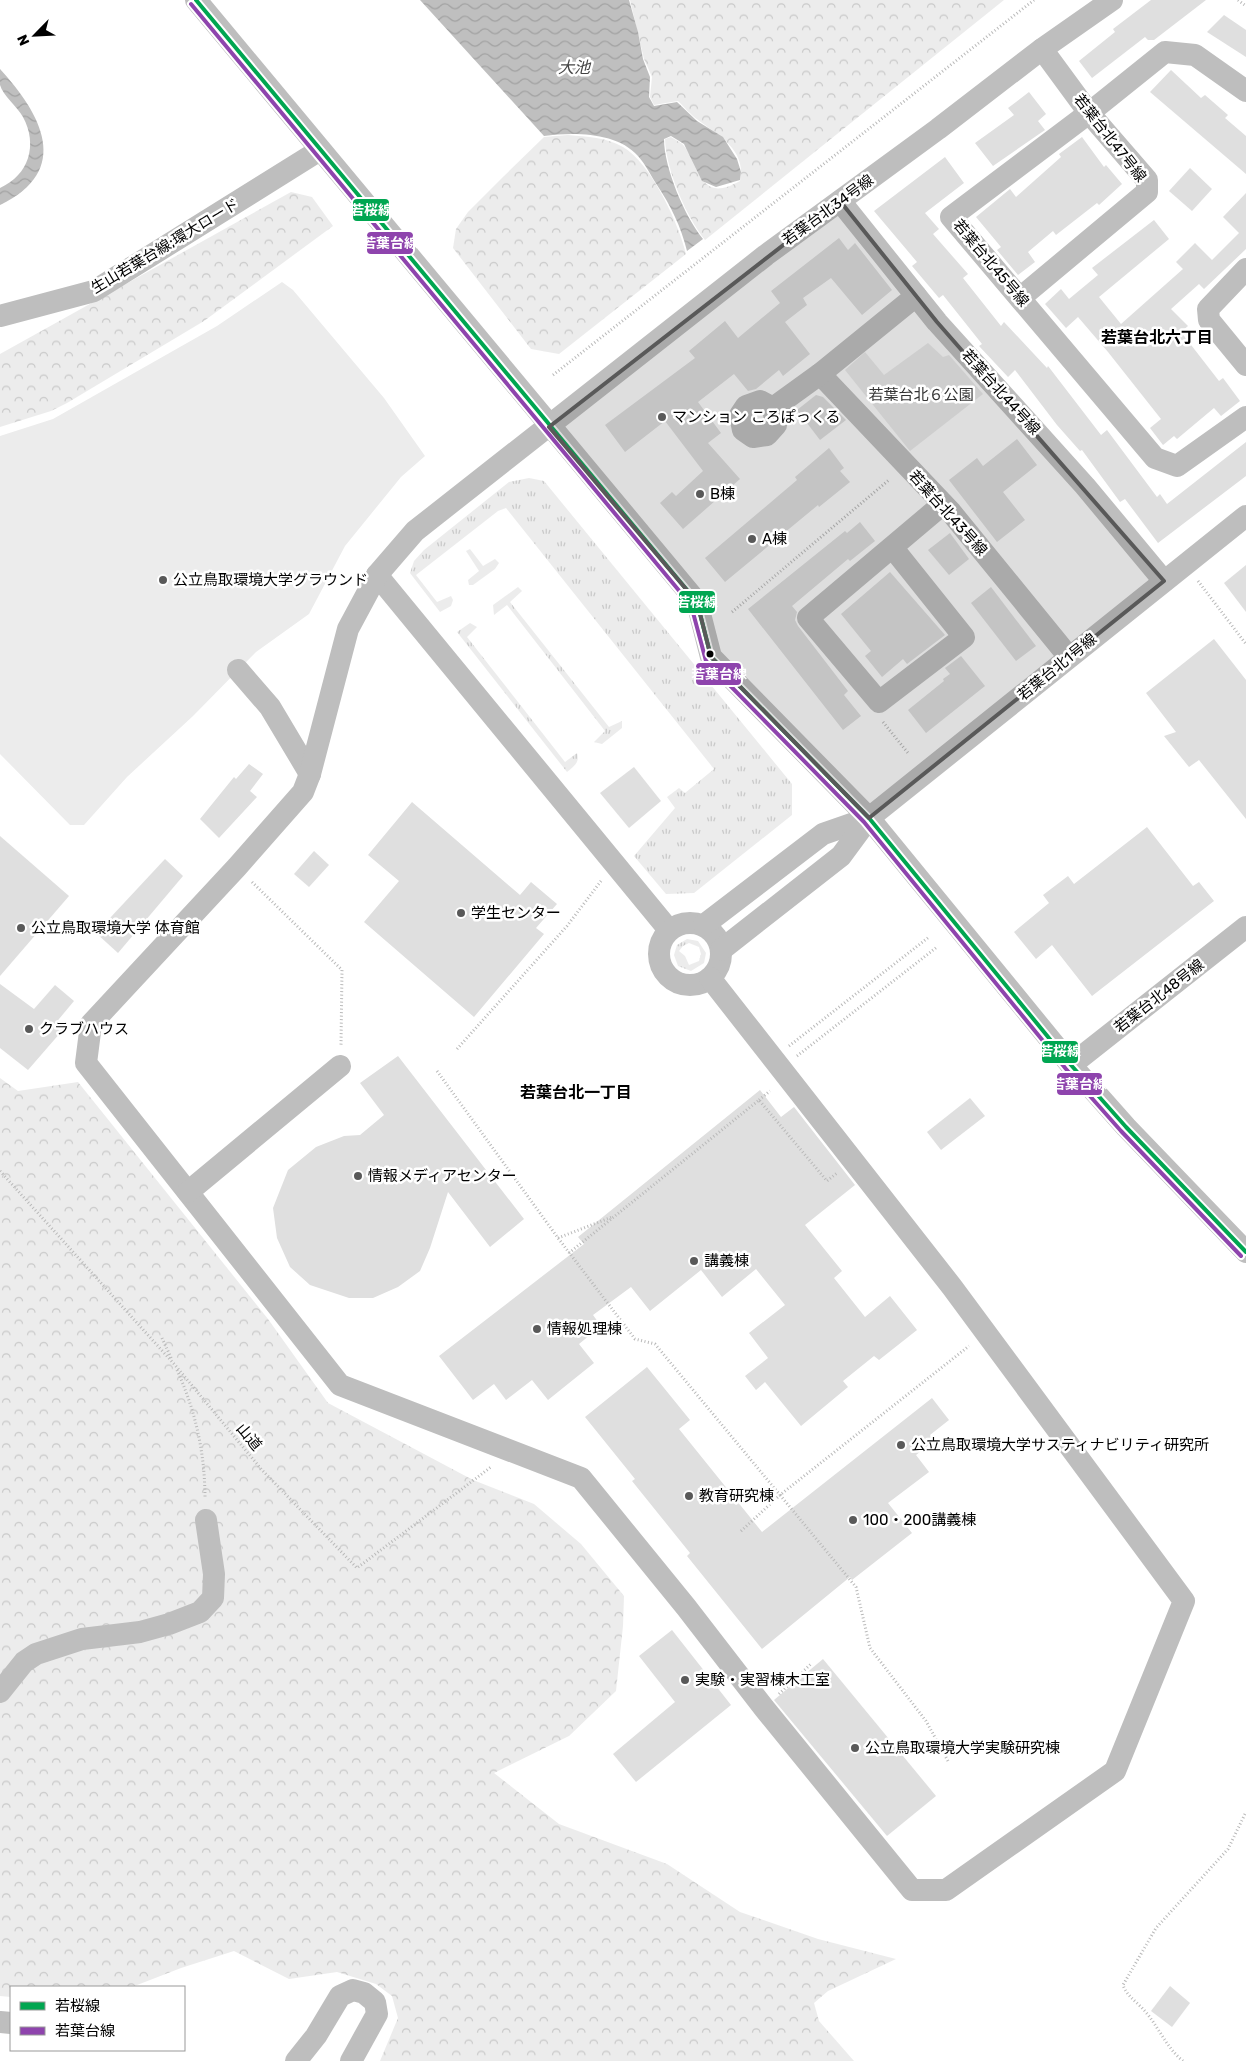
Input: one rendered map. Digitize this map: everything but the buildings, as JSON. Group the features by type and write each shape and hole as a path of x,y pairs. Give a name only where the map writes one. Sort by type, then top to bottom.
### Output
{"street":[{"path":"196,0 549,427 697,602 711,657 869,818 1071,1065 1126,1127 1246,1252"},
{"name":"若葉台北34号線","path":"710,978 952,1287 1184,1600 1115,1771 946,1890 912,1890 581,1478 340,1385 86,1063 90,1024 237,867 304,792 348,629 377,575 415,530 549,427 766,255 938,129 1042,49 1112,0"},
{"name":"若葉台北47号線","path":"1020,298 1147,192 1147,180 1089,113 1042,49"},
{"name":"若葉台北45号線","path":"1246,91 1194,55 1165,52 1089,113 951,217 1156,458 1177,466 1246,417"},
{"name":"生山若葉台線;環大ロード","path":"0,316 94,291 320,150"},
{"name":"若葉台北44号線","path":"840,201 916,296 1085,486 1164,581"},
{"path":"1246,269 1208,309 1209,320 1246,365"},
{"path":"773,408 820,374 916,296"},
{"name":"若葉台北43号線","path":"820,374 906,467 944,504 1069,657"},
{"path":"892,547 964,637 879,702 808,618 892,547 944,504"},
{"name":"若葉台北1号線","path":"869,818 1246,516"},
{"path":"377,575 669,930"},
{"path":"238,670 270,707 310,774"},
{"path":"704,926 823,834 869,818"},
{"path":"721,950 841,856 869,818"},
{"path":"694,922 704,926 718,940 721,950 719,965 710,978 690,986 680,984 663,971 659,962 658,951 661,941 669,930 684,923 694,922"},
{"name":"若葉台北48号線","path":"1071,1065 1246,926"},
{"path":"188,1192 340,1066"},
{"path":"0,1692 24,1662 36,1654 82,1639 140,1632 200,1612 213,1598 214,1574 206,1520"},
{"path":"296,2061 316,2036 340,1996 353,1990 364,1993 375,2002 377,2014 351,2061"}],"path":[{"path":"553,375 1034,0"},
{"path":"1238,0 1246,6"},
{"path":"732,612 906,467"},
{"path":"1198,581 1246,644"},
{"path":"879,702 871,706 908,753"},
{"path":"457,1049 567,926 614,862"},
{"path":"237,867 342,970 340,1066"},
{"path":"784,1049 929,937"},
{"path":"792,1060 937,947"},
{"path":"437,1071 634,1339 655,1344 856,1587 870,1648 926,1721 948,1761"},
{"path":"569,1253 759,1100 827,1181 841,1170"},
{"name":"山道","path":"0,1171 175,1365 262,1470 358,1568 512,1451"},
{"path":"558,1238 615,1216"},
{"path":"162,1338 188,1394 198,1425 205,1473 206,1520"},
{"path":"740,1532 780,1495 976,1341"},
{"path":"764,1708 812,1663"},
{"path":"1183,2061 1174,2054 1155,2023 1125,1992 1123,1985 1156,1928 1228,1849 1246,1812"}],"highlighted area":[{"path":"840,201 937,322 1164,581 869,818 711,657 697,602 549,427"}],"green space":[{"path":"630,0 1004,0 705,240 684,206 678,192 669,164 665,139 671,137 683,145 703,180 709,186 716,188 727,187 740,181 741,170 739,160 729,144 695,118 678,101 654,105 650,97 652,77 644,59"},
{"path":"568,135 610,141 623,147 644,166 670,211 686,254 559,354 531,349 453,248 456,229 468,212 504,176 544,137"},
{"path":"291,192 312,197 333,226 204,321 67,403 51,411 0,427 0,354"},
{"name":"公立鳥取環境大学グラウンド","path":"282,282 293,290 384,398 425,456 401,477 345,546 309,614 256,652 193,716 127,777 84,825 70,825 0,754 0,436 53,419 217,326"},
{"name":"若葉台北６公園","path":"928,343 943,357 949,355 983,394 910,451 845,370 865,352 884,375"},
{"path":"529,478 544,481 792,784 792,815 694,893 666,894 634,856 675,808 667,797 679,788 685,793 714,769 506,508 498,511 416,575 437,602 451,596 453,600 451,606 440,612 410,573 414,561 424,550 509,482"},
{"path":"470,549 483,566 495,559 499,563 495,569 473,585 469,585 468,580 479,571 466,551"},
{"path":"518,587 522,591 510,602 609,727 622,721 622,728 602,744 594,742 605,731 507,605 494,615 493,605"},
{"path":"470,623 477,627 467,637 565,762 577,753 577,762 567,772 457,632"},
{"path":"687,939 698,941 706,953 704,963 691,971 678,966 674,955 677,945","holes":["689,943 699,947 701,954 699,961 689,965 685,956 679,951"]},
{"path":"0,1078 18,1091 78,1082 268,1319 328,1403 473,1480 534,1504 581,1544 624,1596 623,1626 616,1691 569,1736 494,1773 559,1824 667,1864 740,1912 818,1939 896,1959 828,1991 814,2003 819,2021 854,2061 380,2061 398,2018 392,1996 376,1984 337,1972 289,1979 234,1951 181,1968 135,1986 10,1986 10,1997 0,1996"}],"water":[{"name":"大池","path":"420,0 629,0 643,59 650,77 649,97 654,106 677,102 697,121 723,137 737,159 741,172 740,180 716,187 702,181 684,144 671,136 664,139 668,164 677,192 689,218 703,239 687,251 679,225 667,201 644,163 629,148 619,142 594,135 568,134 544,136"},
{"path":"0,69 28,104 43,141 43,158 37,175 23,191 0,205 0,188 18,175 24,167 28,158 30,138 23,117 0,85"}],"transit line":[{"name":"若桜線","path":"196,0 697,602 711,657 869,818 1071,1065 1126,1127 1246,1252"},
{"name":"若葉台線","path":"191,4 691,605 706,661 864,822 1066,1069 1121,1131 1241,1256"}],"place":[{"name":"マンション ころぽっくる","path":"662,417"},
{"name":"B棟","path":"700,494"},
{"name":"A棟","path":"752,539"},
{"name":"公立鳥取環境大学グラウンド","path":"163,580"},
{"name":"学生センター","path":"461,913"},
{"name":"公立鳥取環境大学 体育館","path":"21,928"},
{"name":"クラブハウス","path":"29,1029"},
{"name":"情報メディアセンター","path":"358,1176"},
{"name":"講義棟","path":"694,1261"},
{"name":"情報処理棟","path":"537,1329"},
{"name":"公立鳥取環境大学サスティナビリティ研究所","path":"901,1445"},
{"name":"教育研究棟","path":"689,1496"},
{"name":"100・200講義棟","path":"853,1520"},
{"name":"実験・実習棟木工室","path":"685,1680"},
{"name":"公立鳥取環境大学実験研究棟","path":"855,1748"}],"district":[{"name":"若葉台北六丁目","path":"1157,337"},
{"name":"若葉台北一丁目","path":"576,1092"}]}
